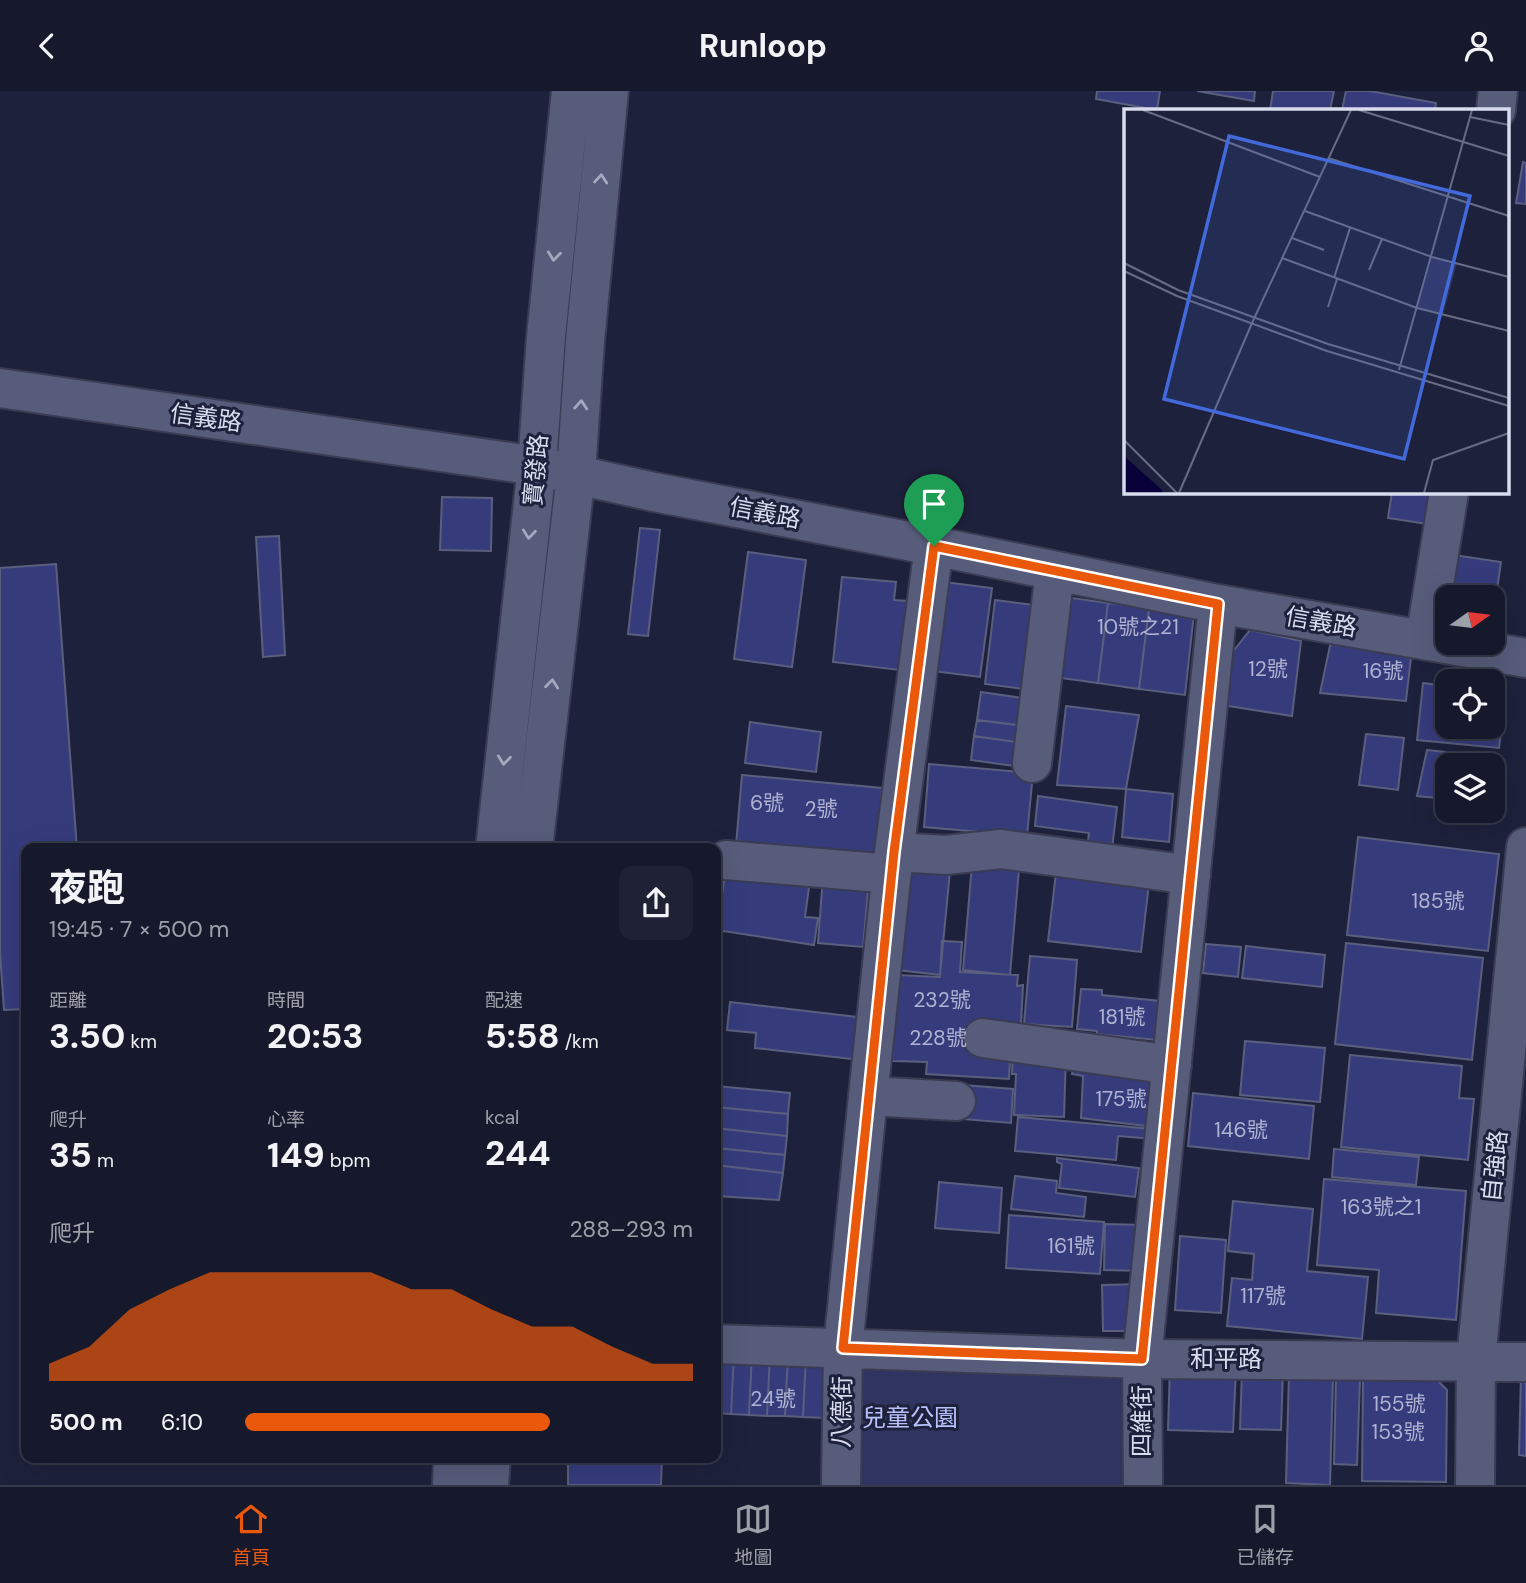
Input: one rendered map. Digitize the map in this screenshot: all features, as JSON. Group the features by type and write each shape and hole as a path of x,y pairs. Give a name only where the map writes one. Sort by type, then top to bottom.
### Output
{"street":[{"name":"寶發路","path":"496,843 537,466 546,337 571,91"},
{"name":"寶發路","path":"534,843 576,473 585,341 609,91"},
{"path":"1496,109 1498,91"},
{"name":"信義路","path":"0,388 537,466 654,492 1218,604 1526,658"},
{"path":"1425,640 1449,493"},
{"name":"八德街","path":"841,1485 843,1348 893,863 934,546"},
{"path":"1032,763 1055,571"},
{"name":"四維街","path":"1143,1485 1142,1359 1218,604"},
{"name":"自強路","path":"1475,1485 1476,1360 1526,847"},
{"path":"726,860 893,863 1001,849 1191,875"},
{"path":"983,1038 1172,1065"},
{"path":"868,1096 956,1101"},
{"name":"和平路","path":"721,1344 1142,1359 1526,1361"},
{"path":"452,1485 453,1463"},
{"path":"489,1485 491,1463"}],"green space":[{"name":"兒童公園","path":"843,1348 1142,1359 1143,1485 841,1485"}],"building":[{"path":"1097,91 1160,91 1157,109 1096,99"},
{"path":"1197,91 1255,91 1254,101"},
{"path":"1273,91 1334,91 1330,109 1270,109"},
{"path":"1346,91 1370,91 1436,103 1435,109 1342,109"},
{"path":"1523,162 1526,163 1526,204 1516,203"},
{"path":"1392,493 1439,493 1434,525 1388,518"},
{"path":"442,497 492,498 491,551 440,550"},
{"path":"640,528 660,530 648,636 628,634"},
{"path":"279,536 285,655 263,657 256,537"},
{"path":"748,552 806,560 792,667 734,659"},
{"path":"1454,555 1501,562 1498,585 1449,585"},
{"path":"56,564 77,843 21,843 21,1009 4,1010 0,953 0,568"},
{"path":"842,577 896,582 894,600 907,601 899,670 833,662"},
{"path":"944,582 992,588 980,677 932,671"},
{"path":"1065,597 1108,603 1098,683 1054,677"},
{"path":"995,600 1050,607 1039,691 985,684"},
{"path":"1108,603 1149,608 1139,689 1098,683"},
{"path":"1149,608 1194,613 1185,695 1139,689"},
{"path":"1250,630 1301,641 1292,716 1228,706 1231,654"},
{"path":"1331,641 1411,657 1406,701 1320,693"},
{"path":"1423,683 1435,684 1435,739 1500,739 1499,748 1417,740"},
{"path":"981,692 1036,700 1033,727 977,720"},
{"path":"1066,706 1139,715 1126,789 1057,785"},
{"path":"977,720 1033,727 1031,744 974,736"},
{"path":"750,722 821,732 816,772 745,763"},
{"path":"1366,734 1404,738 1398,790 1359,785"},
{"path":"974,736 1031,744 1028,768 971,760"},
{"path":"1427,750 1454,753 1435,753 1435,798 1417,796"},
{"path":"929,764 1033,773 1027,836 924,827"},
{"path":"742,775 882,788 877,857 736,845"},
{"path":"1126,789 1173,794 1169,842 1122,837"},
{"path":"1038,796 1117,807 1111,857 1086,854 1089,833 1035,826"},
{"path":"1358,837 1499,854 1488,951 1347,935"},
{"path":"972,864 1019,869 1010,975 963,970"},
{"path":"1057,864 1150,875 1141,952 1048,941"},
{"path":"908,866 950,871 940,975 897,970"},
{"path":"725,876 809,887 805,917 818,918 814,945 721,931 721,900"},
{"path":"823,876 869,880 863,947 818,943"},
{"path":"942,941 962,942 960,972 1018,975 1017,986 1023,985 1021,1024 1012,1024 1009,1079 926,1074 927,1062 892,1061 897,975 940,977"},
{"path":"1346,943 1483,958 1472,1060 1335,1044"},
{"path":"1206,944 1241,947 1238,977 1203,973"},
{"path":"1246,946 1325,955 1322,987 1242,978"},
{"path":"1030,956 1077,960 1072,1027 1024,1024"},
{"path":"1081,989 1102,990 1102,995 1160,1001 1157,1040 1097,1034 1097,1031 1077,1029"},
{"path":"730,1002 865,1018 860,1060 755,1048 756,1033 727,1030"},
{"path":"1245,1041 1325,1048 1320,1102 1240,1095"},
{"path":"1075,1047 1162,1058 1154,1127 1081,1118 1083,1076 1072,1074"},
{"path":"1013,1051 1066,1053 1064,1117 1014,1115 1016,1074 1012,1074"},
{"path":"1350,1055 1462,1066 1459,1098 1474,1099 1468,1160 1341,1147"},
{"path":"888,1079 1013,1089 1011,1123 914,1115"},
{"path":"721,1086 790,1093 788,1114 721,1107"},
{"path":"1193,1093 1314,1106 1309,1159 1188,1146"},
{"path":"721,1107 788,1114 787,1136 721,1129"},
{"path":"1018,1117 1153,1129 1153,1139 1118,1136 1116,1160 1015,1151"},
{"path":"721,1129 787,1136 785,1155 721,1149"},
{"path":"721,1149 785,1155 783,1173 721,1166"},
{"path":"1334,1149 1419,1157 1416,1185 1332,1177"},
{"path":"1057,1158 1139,1168 1135,1197 1059,1188 1062,1164 1057,1162"},
{"path":"721,1166 783,1173 779,1200 721,1196"},
{"path":"1015,1176 1057,1181 1056,1193 1086,1197 1084,1217 1011,1209"},
{"path":"1324,1179 1466,1191 1456,1320 1376,1313 1379,1270 1317,1265"},
{"path":"939,1182 1002,1188 999,1233 935,1228"},
{"path":"1233,1201 1313,1209 1307,1271 1368,1277 1362,1339 1227,1326 1232,1278 1252,1280 1254,1254 1228,1251"},
{"path":"1009,1215 1104,1222 1100,1274 1006,1268"},
{"path":"1105,1224 1147,1225 1146,1271 1104,1270"},
{"path":"1180,1236 1226,1240 1221,1313 1175,1310"},
{"path":"1142,1284 1142,1309 1124,1331 1103,1331 1102,1285"},
{"path":"721,1351 734,1352 731,1414 721,1413"},
{"path":"734,1352 752,1353 749,1415 731,1414"},
{"path":"752,1353 770,1354 767,1416 749,1415"},
{"path":"770,1354 788,1355 785,1416 767,1416"},
{"path":"788,1355 806,1355 803,1417 785,1416"},
{"path":"806,1355 828,1371 826,1418 803,1417"},
{"path":"1170,1367 1236,1370 1233,1432 1168,1430"},
{"path":"1242,1371 1283,1372 1281,1430 1240,1429"},
{"path":"1289,1373 1333,1375 1330,1485 1286,1483"},
{"path":"1521,1373 1526,1373 1526,1456 1519,1455"},
{"path":"1363,1376 1434,1377 1447,1390 1446,1482 1362,1481"},
{"path":"1336,1377 1360,1379 1357,1465 1334,1464"},
{"path":"568,1463 662,1463 661,1485 568,1485"}],"route":[{"path":"934,546 1218,604 1142,1359 843,1348 894,852 934,546"}]}
